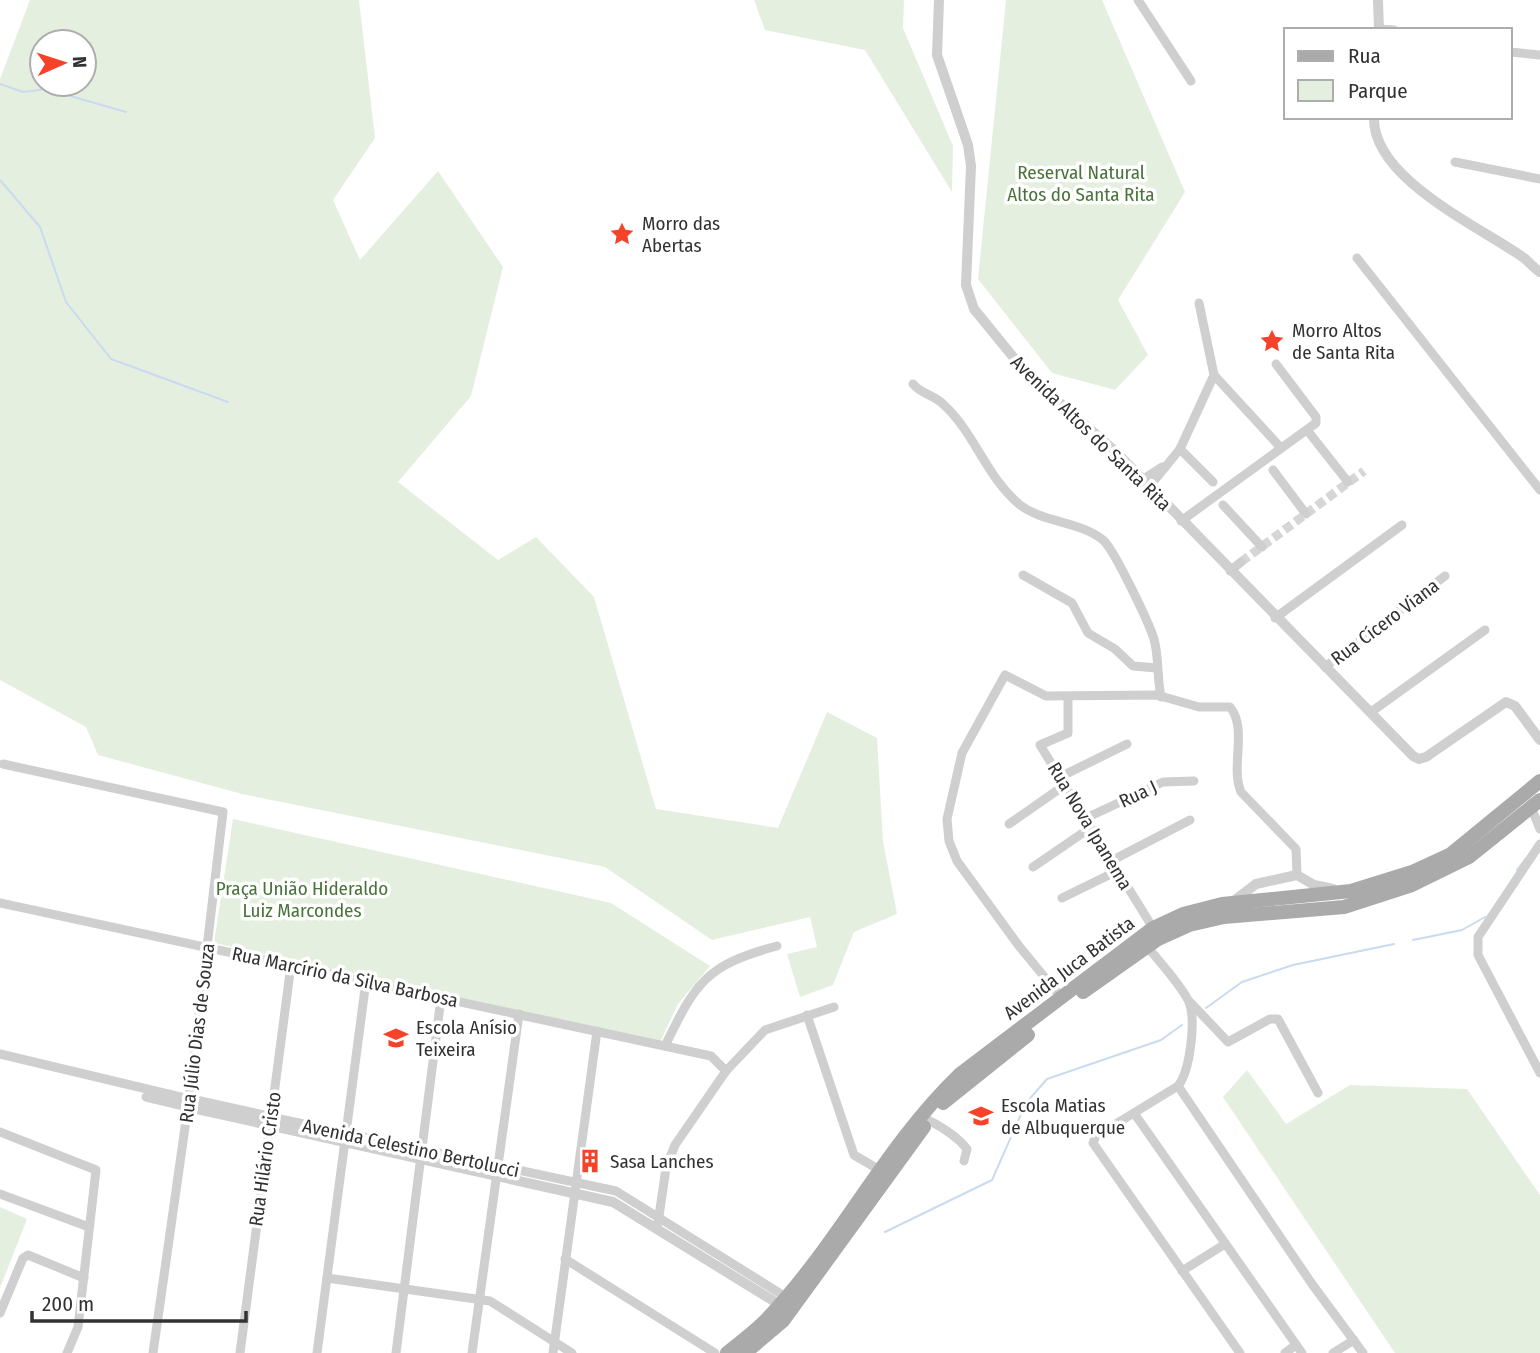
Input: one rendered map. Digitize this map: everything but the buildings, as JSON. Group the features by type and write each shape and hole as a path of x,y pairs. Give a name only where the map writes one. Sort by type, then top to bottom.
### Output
{"main road":[{"name":"Avenida Juca Batista","path":"727,1353 788,1304 878,1169 937,1097 961,1074 1153,928 1183,914 1231,903 1352,891 1412,872 1451,854 1540,781"},
{"name":"Avenida Juca Batista","path":"745,1353 788,1304 945,1101 1147,946 1189,925 1224,917 1344,907 1412,885 1469,857 1535,804"},
{"path":"1344,907 1352,899 1352,891"},
{"path":"1251,901 1266,914"}],"street":[{"name":"Avenida Altos do Santa Rita","path":"939,0 937,55 968,145 971,166 968,298 992,335 1028,375 1077,415 1146,483 1275,618 1419,760 1502,704 1510,702 1540,740"},
{"path":"1138,0 1191,81"},
{"path":"1378,0 1379,28"},
{"path":"1512,52 1540,55"},
{"path":"1374,119 1374,126 1388,157 1430,201 1526,259 1540,272"},
{"path":"1455,162 1540,179"},
{"path":"1357,258 1540,490"},
{"path":"1526,259 1540,263"},
{"path":"1199,303 1214,375 1281,448"},
{"path":"1181,522 1316,423 1316,417 1276,364"},
{"path":"1146,483 1180,449 1214,375"},
{"path":"913,384 925,395 944,404 971,439 993,478 1009,496 1025,509 1103,540 1155,641 1161,697"},
{"path":"1307,430 1348,482"},
{"path":"1180,449 1213,482"},
{"path":"1273,470 1306,513"},
{"path":"1223,505 1262,547"},
{"path":"1275,618 1402,525"},
{"path":"1230,571 1241,562"},
{"path":"1023,575 1072,603 1088,633 1133,666 1157,668"},
{"name":"Rua Cícero Viana","path":"1325,667 1445,576"},
{"path":"1371,712 1485,630"},
{"path":"1061,997 1018,946 972,883 957,861 949,841 947,819 962,753 1005,675 1046,696 1161,697 1199,707 1226,705 1234,710 1237,736 1236,781 1241,792 1296,849 1297,875"},
{"name":"Rua Nova Ipanema","path":"1068,697 1068,733 1040,745 1153,928"},
{"path":"1009,824 1063,781 1127,744"},
{"name":"Rua Júlio Dias de Souza","path":"3,764 223,811 188,1103 153,1353"},
{"name":"Rua J","path":"1084,819 1163,782 1194,781"},
{"path":"1535,804 1540,829"},
{"path":"1111,861 1190,820"},
{"path":"1033,867 1090,828"},
{"path":"1540,844 1476,944 1478,955 1540,1073"},
{"path":"1062,898 1117,871"},
{"path":"1231,903 1256,884 1297,875 1314,885 1352,891"},
{"path":"1251,901 1251,890 1256,884"},
{"name":"Rua Marcírio da Silva Barbosa","path":"0,903 711,1056 726,1071"},
{"path":"665,1046 682,1009 714,969 742,955 777,946"},
{"path":"1147,946 1189,1001 1228,1042 1270,1019 1278,1019 1318,1093"},
{"name":"Rua Hilário Cristo","path":"240,1353 291,965"},
{"path":"317,1353 366,981"},
{"path":"396,1353 441,998"},
{"path":"1189,1001 1190,1047 1186,1077 1178,1086 1096,1136 1093,1143 1240,1353"},
{"path":"658,1223 666,1168 675,1145 726,1071 765,1030 834,1006"},
{"path":"472,1353 519,1014"},
{"path":"807,1015 854,1156 878,1169"},
{"path":"553,1353 597,1031"},
{"name":"Avenida Celestino Bertolucci","path":"0,1054 188,1103 574,1186 658,1223 788,1304"},
{"path":"1178,1086 1311,1284 1363,1353"},
{"name":"Avenida Celestino Bertolucci","path":"146,1097 188,1103"},
{"path":"1134,1113 1299,1349 1284,1353"},
{"path":"928,1120 939,1124 959,1139 967,1149 964,1161"},
{"path":"0,1132 93,1167 96,1175 78,1327 67,1353"},
{"path":"0,1194 89,1227"},
{"path":"1182,1271 1225,1244"},
{"path":"0,1313 23,1258 28,1255 84,1278"},
{"path":"565,1259 715,1353"},
{"path":"327,1278 404,1291 490,1301 572,1353"},
{"path":"1333,1353 1354,1340"}],"green space":[{"path":"30,0 359,0 375,138 333,200 360,260 438,171 503,267 471,396 398,482 498,560 536,537 594,597 656,809 778,828 827,712 877,738 883,841 897,914 854,932 833,985 800,997 787,954 817,947 810,917 712,940 605,867 242,794 98,755 86,727 0,680 0,79"},
{"path":"754,0 904,0 903,28 953,146 952,192 865,50 765,30"},
{"name":"Reserval Natural Altos do Santa Rita","path":"1006,0 1102,0 1185,192 1118,300 1148,355 1115,390 1052,373 978,279"},
{"name":"Praça União Hideraldo Luiz Marcondes","path":"233,819 611,903 710,966 678,1004 660,1042 214,943"},
{"path":"1247,1070 1286,1124 1350,1085 1467,1089 1540,1195 1540,1353 1395,1353 1223,1097"},
{"path":"0,1207 27,1219 0,1288"}],"waterway":[{"path":"0,84 23,92 46,89 126,112"},
{"path":"0,180 40,227 66,302 111,359 228,402"},
{"path":"1517,870 1526,858"},
{"path":"1413,940 1462,930 1485,917"},
{"path":"1206,1008 1242,982 1293,965 1394,944"},
{"path":"885,1232 992,1180 1026,1103 1047,1079 1161,1040 1182,1025"}],"tunnel":[{"path":"1241,562 1364,471"}],"place":[{"name":"Morro das Abertas","path":"622,234"},
{"name":"Morro Altos de Santa Rita","path":"1272,341"},
{"name":"Escola Anísio Teixeira","path":"396,1038"},
{"name":"Escola Matias de Albuquerque","path":"981,1116"},
{"name":"Sasa Lanches","path":"590,1161"}]}
